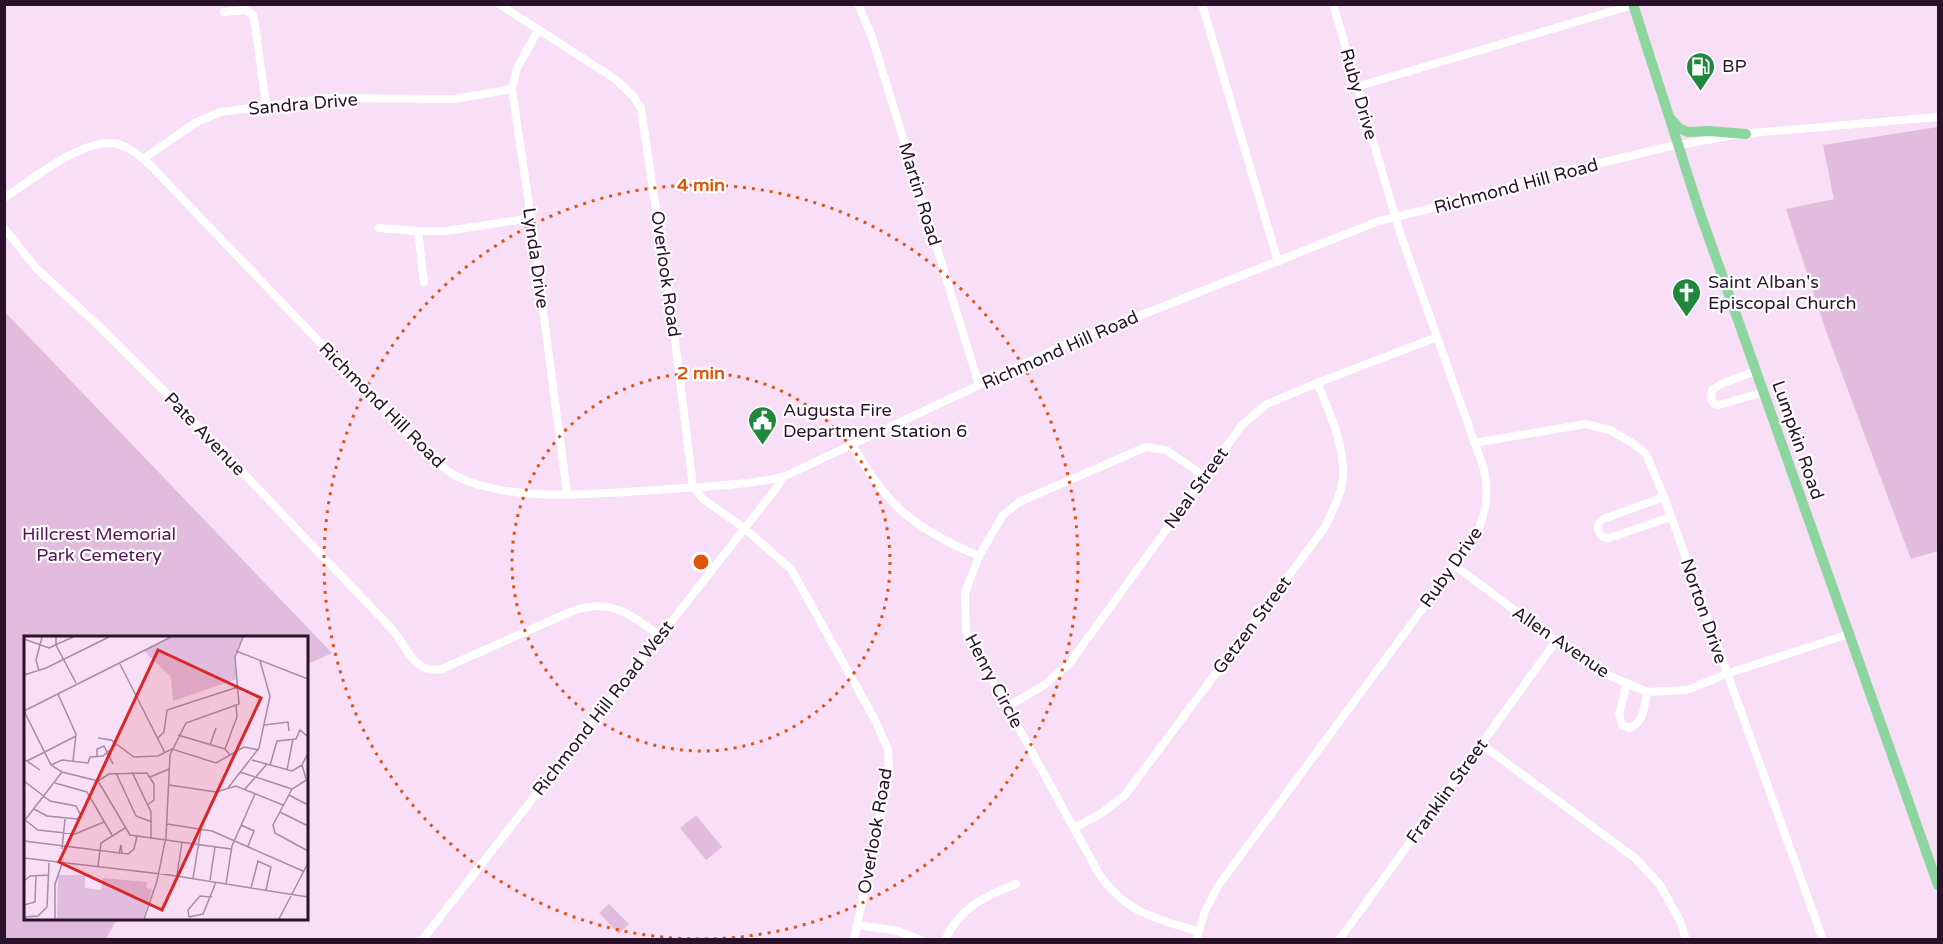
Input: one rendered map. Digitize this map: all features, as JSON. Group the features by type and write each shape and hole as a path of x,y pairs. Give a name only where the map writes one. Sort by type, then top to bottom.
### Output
{"main road":[{"name":"Lumpkin Road","path":"1633,5 1677,146 1938,885"},
{"path":"1668,116 1679,128 1688,132 1746,134"}],"street":[{"name":"Overlook Road","path":"499,4 615,80 633,96 641,108 674,332 693,487 703,498 744,528 791,568 874,718 888,750 889,773 854,939"},
{"name":"Martin Road","path":"858,4 872,37 979,385"},
{"path":"1202,4 1278,262"},
{"name":"Ruby Drive","path":"1196,935 1210,900 1228,872 1476,535 1486,505 1485,476 1395,218 1333,4"},
{"path":"1356,87 1633,5"},
{"path":"224,12 246,10 252,15 266,105"},
{"name":"Lynda Drive","path":"538,30 517,68 512,89 567,493"},
{"name":"Sandra Drive","path":"143,159 211,114 327,98 455,99 512,89"},
{"name":"Richmond Hill Road","path":"4,198 67,157 98,144 117,144 143,159 436,462 452,474 488,487 527,493 567,493 751,483 783,477 1058,348 1371,224 1470,199 1527,180 1677,146 1746,134 1938,117"},
{"path":"379,228 446,231 531,218"},
{"name":"Pate Avenue","path":"4,228 37,269 102,329 178,405 404,643 416,663 425,669 437,670 583,607 602,605 626,612 660,636"},
{"path":"418,231 424,282"},
{"name":"Neal Street","path":"1007,707 1044,685 1069,664 1242,425 1267,404 1437,337"},
{"path":"1756,371 1721,384 1712,390 1711,399 1714,404 1719,405 1764,392"},
{"name":"Getzen Street","path":"1074,828 1102,813 1125,795 1325,527 1341,490 1342,467 1339,436 1317,383"},
{"name":"Norton Drive","path":"1474,442 1586,424 1610,430 1646,453 1664,497 1823,939"},
{"path":"852,444 873,480 906,515 944,541 979,556"},
{"name":"Henry Circle","path":"1196,935 1146,915 1112,890 1099,874 966,632 965,593 979,556 1003,515 1019,502 1146,447 1166,450 1204,476"},
{"name":"Richmond Hill Road West","path":"422,939 783,477"},
{"path":"1664,497 1603,519 1599,522 1599,533 1602,537 1609,538 1671,517"},
{"name":"Allen Avenue","path":"1454,565 1603,673 1647,692 1687,690 1726,674 1849,633"},
{"name":"Franklin Street","path":"1339,939 1556,641"},
{"path":"1627,683 1619,714 1622,725 1630,728 1638,724 1642,717 1647,692"},
{"path":"1481,744 1635,858 1660,885 1680,921 1686,939"},
{"path":"945,939 959,917 974,903 1016,884"},
{"path":"857,925 898,931 921,939"}],"green space":[{"path":"1938,127 1938,551 1911,559 1826,331 1786,209 1834,199 1823,145"},
{"name":"Hillcrest Memorial Park Cemetery","path":"4,311 332,653 308,664 308,636 24,636 24,920 116,920 106,939 5,939"},
{"path":"696,815 722,847 706,860 680,828"},
{"path":"609,904 629,924 619,934 599,913"}],"place":[{"name":"BP","path":"1701,92"},
{"name":"Saint Alban's Episcopal Church","path":"1687,318"},
{"name":"Augusta Fire Department Station 6","path":"762,446"}]}
